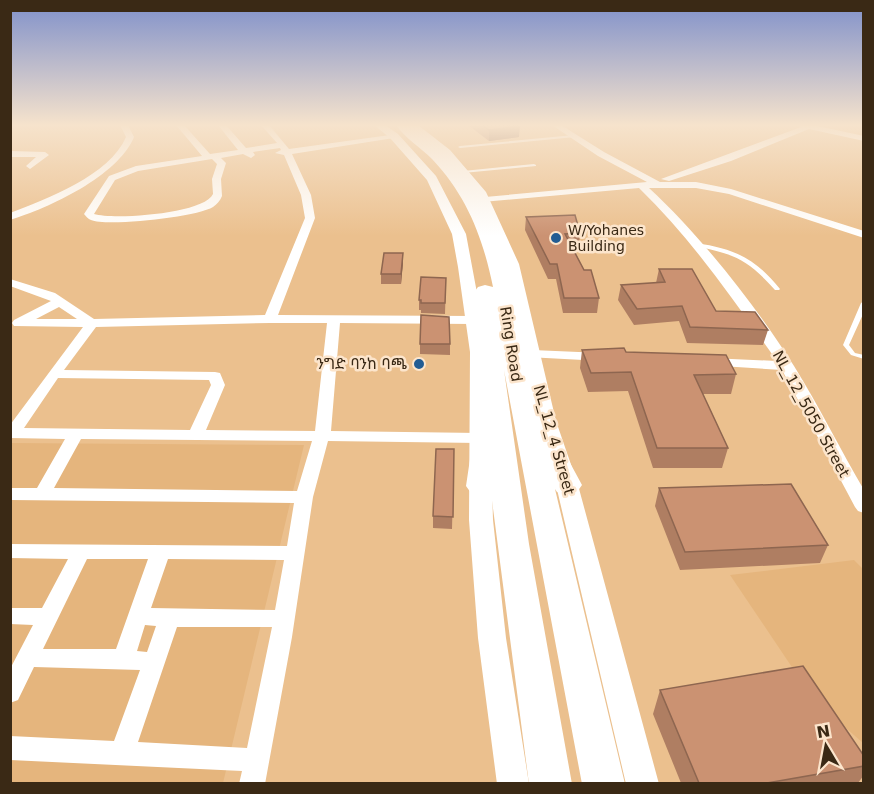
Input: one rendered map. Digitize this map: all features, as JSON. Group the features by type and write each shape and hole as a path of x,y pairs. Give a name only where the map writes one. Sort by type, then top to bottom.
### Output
{"highway":[{"name":"Ring Road","path":"429,162 446,181 473,240 482,271 490,325 506,394 562,592 604,783"},
{"name":"Ring Road","path":"443,162 456,177 484,225 500,271 518,592 551,783"},
{"path":"506,394 567,485"},
{"path":"481,486 506,394"}],"street":[{"path":"30,166 35,162"},
{"path":"10,217 63,194 110,162"},
{"path":"179,162 136,169 116,175 89,214 93,218 109,219 182,213 207,208 217,199 216,180 222,163 228,162"},
{"path":"270,319 310,218 306,195 291,162"},
{"path":"420,162 432,179 459,234 479,352 481,387 478,438 481,520 492,638 513,783"},
{"name":"NL_12_4 Street","path":"455,162 485,200 512,264 546,421 567,485 643,783"},
{"path":"615,162 650,183 696,185 721,189 864,235"},
{"path":"485,200 650,183 674,178 719,162"},
{"name":"NL_12_5050 Street","path":"650,183 663,206 731,287 788,366 864,507"},
{"path":"10,282 51,296 92,323"},
{"path":"15,325 59,302"},
{"path":"15,325 270,319 474,321"},
{"path":"10,748 122,753 255,772 296,553 304,497 322,436 334,320"},
{"path":"11,433 92,323"},
{"path":"532,354 622,357"},
{"path":"693,361 788,366"},
{"path":"54,374 215,376 218,385 196,434"},
{"path":"11,433 478,438"},
{"path":"42,494 76,434"},
{"path":"10,494 304,497"},
{"path":"10,551 296,553"},
{"path":"123,659 161,551"},
{"path":"10,693 81,552"},
{"path":"10,616 48,617"},
{"path":"138,616 284,619"},
{"path":"122,753 169,618"},
{"path":"29,658 123,659 154,662"}],"lane":[{"path":"463,172 534,165"},
{"path":"696,245 720,248 741,256 761,270 777,289"},
{"path":"864,303 846,345 853,354 864,357"}],"shaded area":[{"path":"10,443 304,445 223,783 11,783"},
{"path":"854,560 863,569 863,743 814,700 730,575"}],"building":[{"path":"575,215 580,233 565,234 584,270 591,270 599,298 564,298 557,264 550,264 526,217"},
{"path":"384,253 403,253 401,274 381,274"},
{"path":"659,269 692,269 716,311 755,312 768,330 690,327 682,306 637,309 621,285 665,282"},
{"path":"421,277 446,278 445,303 421,303 419,300"},
{"path":"421,315 449,317 450,344 420,344"},
{"path":"624,348 626,352 726,355 736,374 694,375 728,448 657,448 631,372 591,373 582,350"},
{"path":"436,449 454,449 453,517 433,516"},
{"path":"791,484 828,545 685,552 659,488"},
{"path":"803,666 864,756 864,766 767,783 699,783 660,690"}],"place":[{"name":"W/Yohanes Building","path":"556,238"},
{"name":"ንግድ ባንከ ባጫ","path":"419,364"}]}
